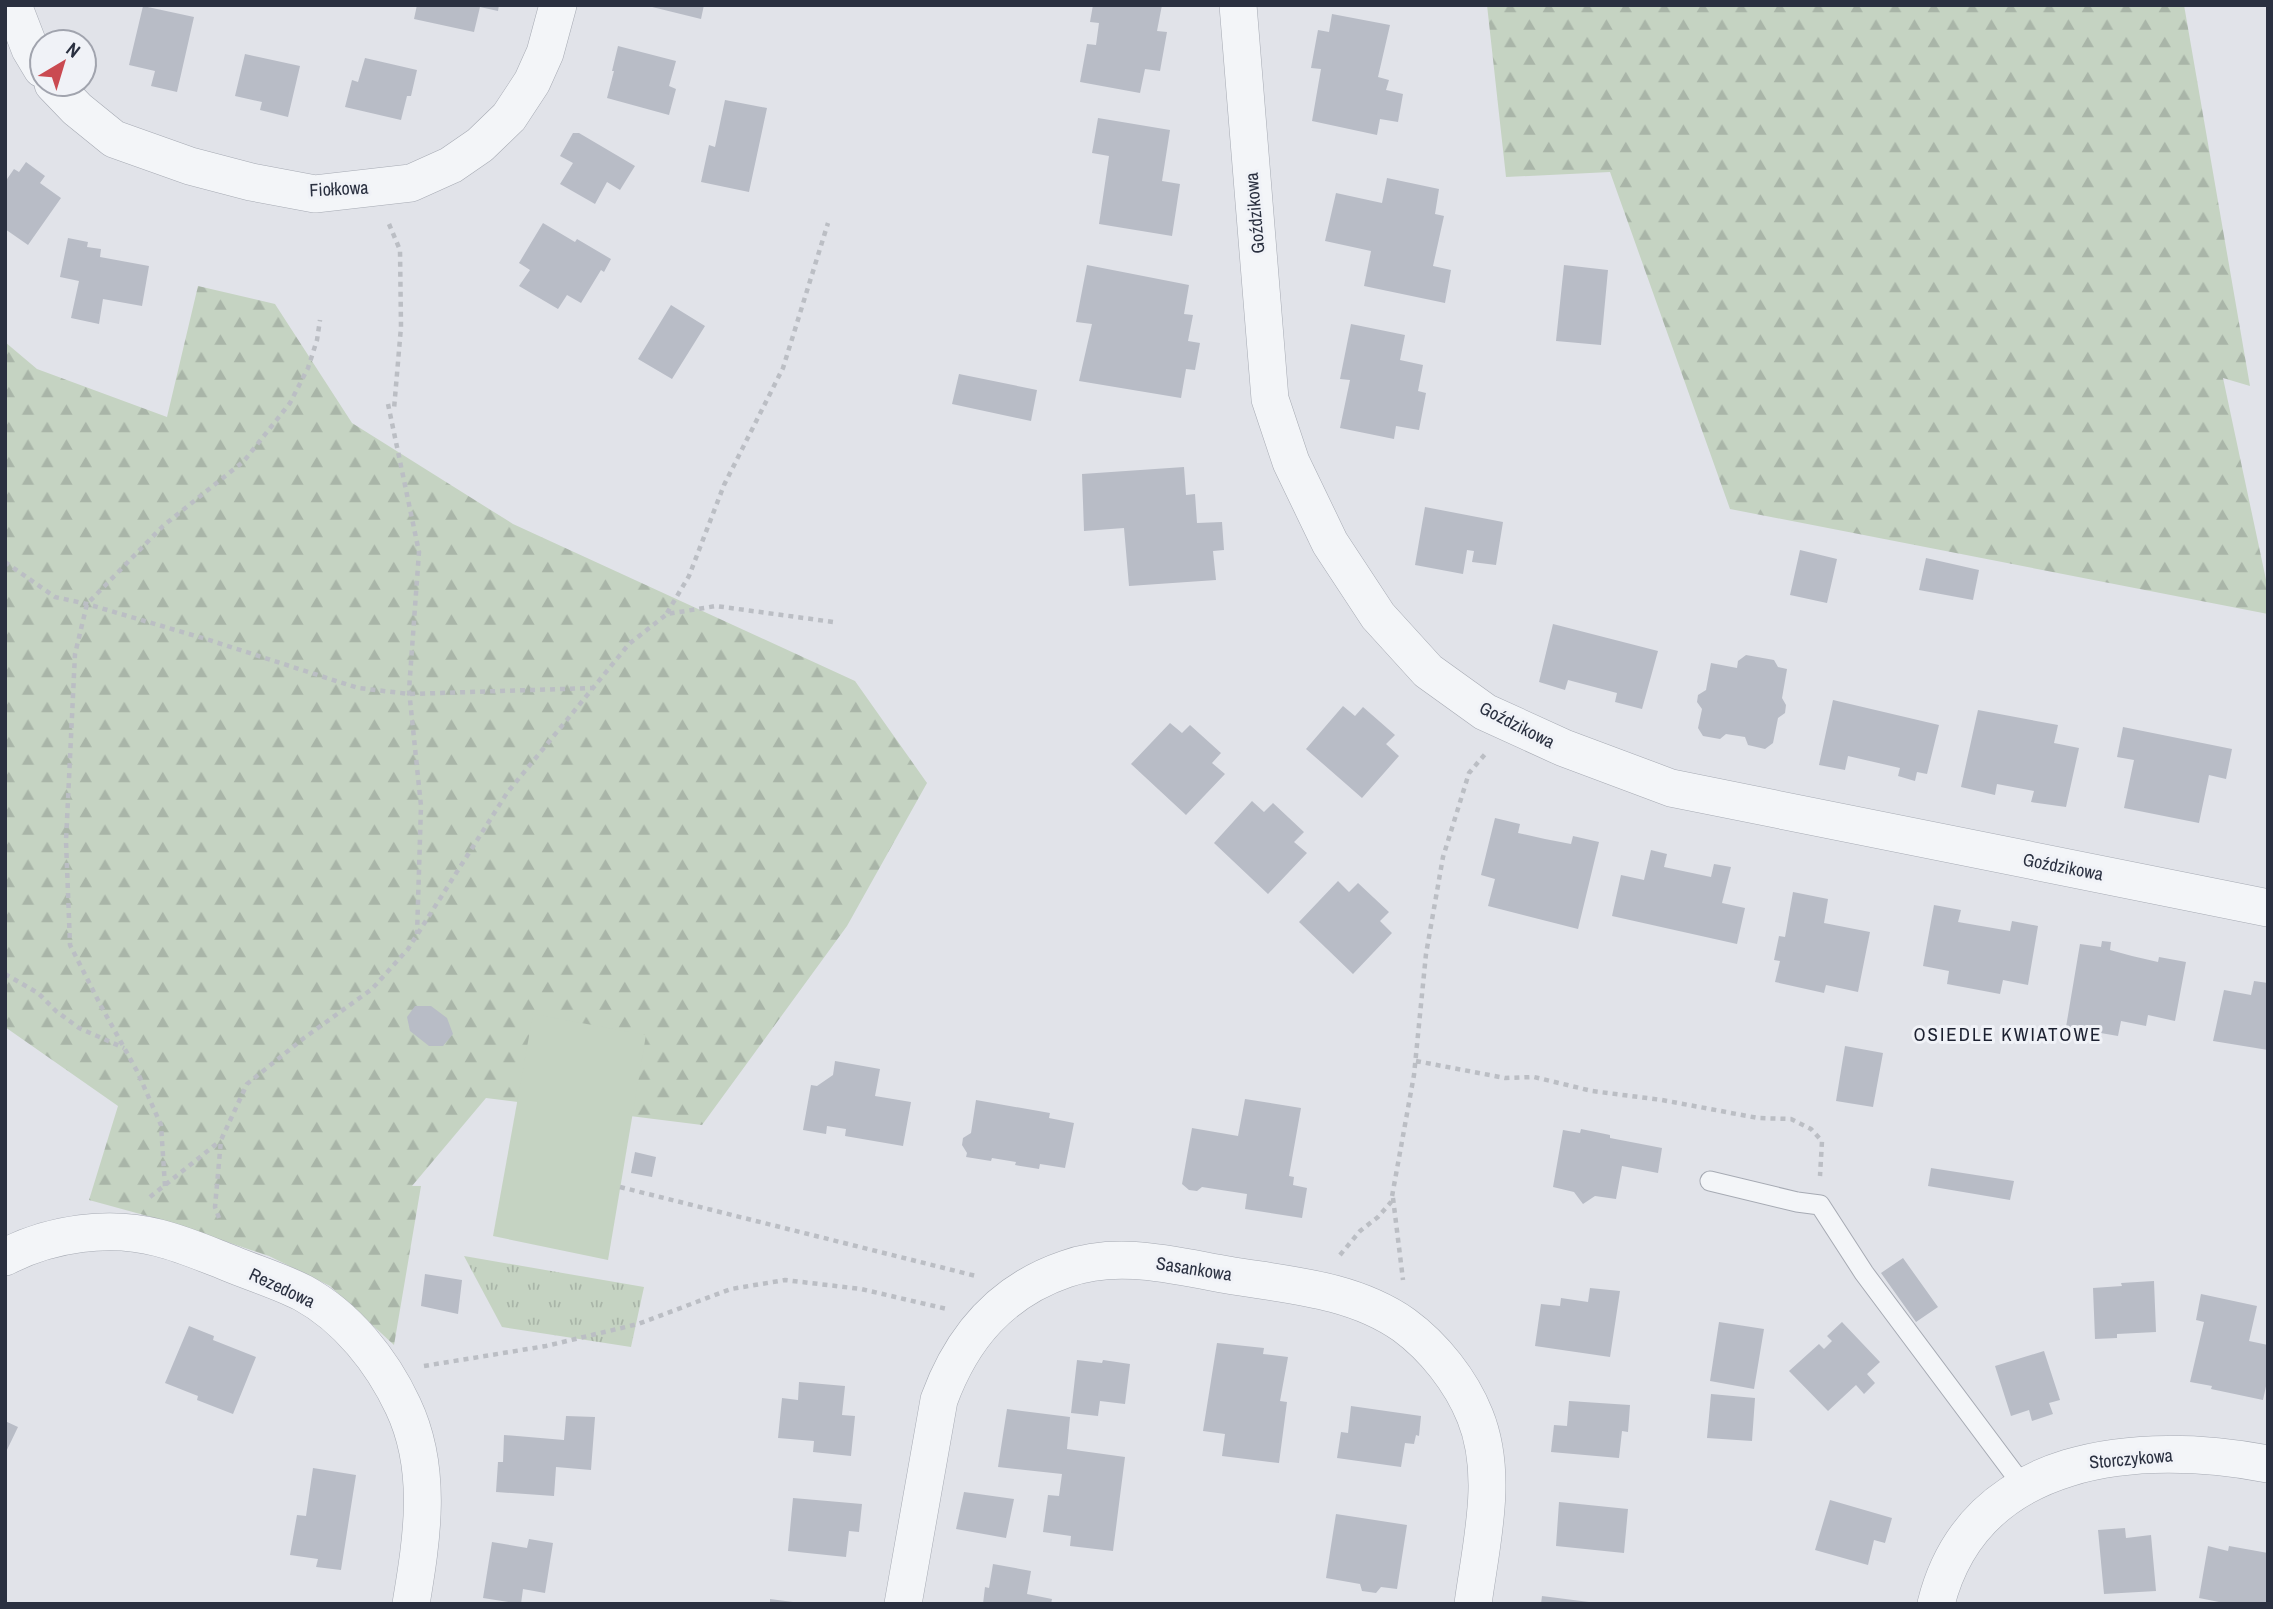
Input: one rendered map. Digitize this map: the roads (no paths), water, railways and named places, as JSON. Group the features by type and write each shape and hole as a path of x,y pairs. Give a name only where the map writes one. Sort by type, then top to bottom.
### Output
{"street":[{"path":"13,5 28,44"},
{"name":"Fiołkowa","path":"66,98 114,139 190,166 251,182 315,194 411,183 451,165 480,145 509,117 532,82 545,53 558,5"},
{"name":"Goździkowa","path":"1238,5 1270,399 1292,462 1330,543 1378,616 1428,671 1485,712 1564,748 1671,789 2268,908"},
{"name":"Rezedowa","path":"5,1257 26,1246 68,1236 112,1231 159,1238 202,1252 302,1293 335,1316 363,1343 385,1372 404,1408 418,1450 423,1496 422,1538 411,1604"},
{"name":"Sasankowa","path":"903,1604 939,1400 950,1371 966,1344 987,1319 1024,1289 1068,1268 1100,1261 1141,1261 1324,1290 1369,1305 1404,1325 1434,1351 1457,1382 1475,1416 1488,1471 1474,1604"},
{"name":"Storczykowa","path":"1936,1604 1950,1566 1986,1513 2004,1499 2052,1472 2106,1458 2209,1455 2268,1464"}],"lane":[{"path":"1710,1181 1819,1205 1864,1273 2024,1487"}],"district":[{"name":"OSIEDLE KWIATOWE","path":"2008,1034"}]}
